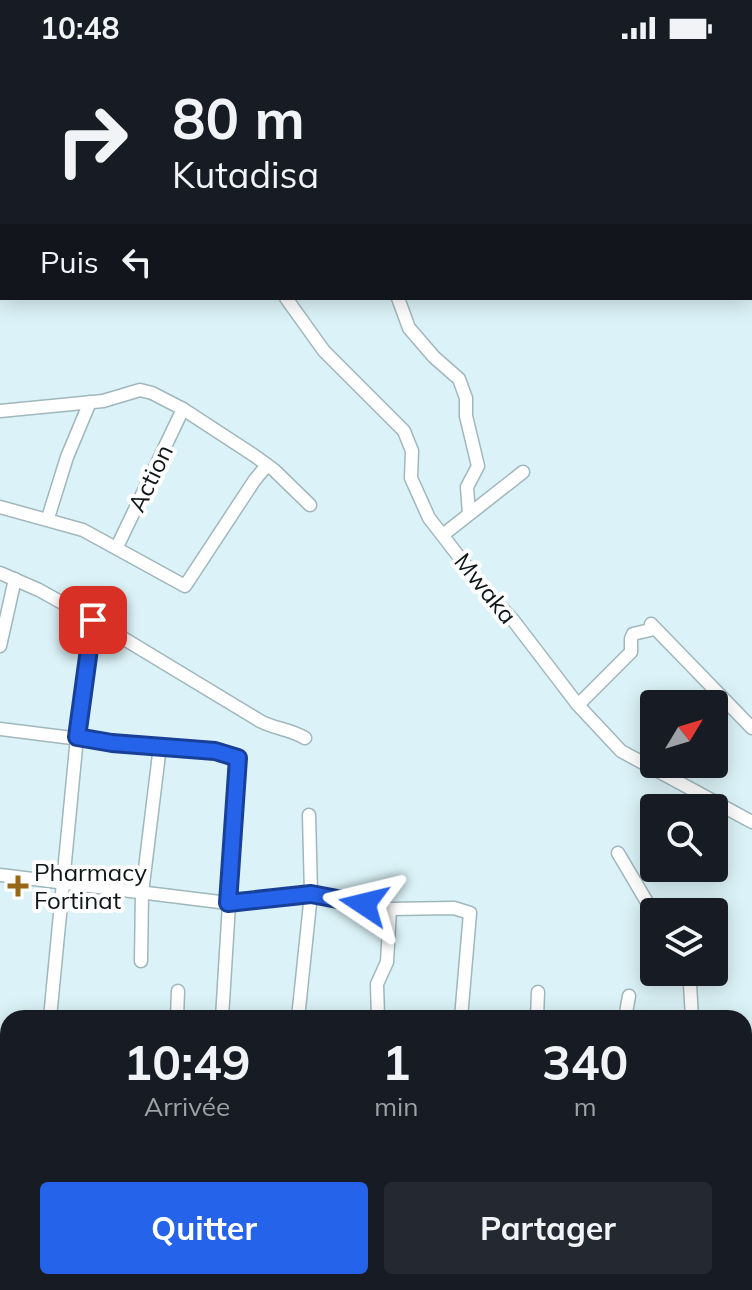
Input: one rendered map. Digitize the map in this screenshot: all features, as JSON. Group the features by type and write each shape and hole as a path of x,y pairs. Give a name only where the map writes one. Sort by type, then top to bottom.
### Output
{"street":[{"name":"Mwaka","path":"287,300 324,351 404,431 412,451 411,478 429,518 578,705 621,751 752,822"},
{"path":"399,300 409,328 434,357 459,379 466,398 466,416 478,466 467,487 469,514"},
{"path":"0,411 103,401 140,390 152,393 183,409 267,465 310,505"},
{"path":"48,518 67,457 90,402"},
{"name":"Action","path":"117,547 183,409"},
{"path":"0,507 83,530 185,586 267,465"},
{"path":"444,534 523,472"},
{"path":"0,573 93,620 260,721 293,730 305,738"},
{"path":"0,646 15,579"},
{"path":"51,1010 77,737 93,620"},
{"path":"578,705 631,652 633,634 645,633 650,630 651,624 752,728"},
{"path":"0,729 112,743 215,751 238,758 222,1010"},
{"path":"141,961 142,893 160,746"},
{"path":"299,1010 311,894 309,815"},
{"path":"618,853 645,898"},
{"path":"0,875 228,903 311,894 390,909 454,908 470,913 462,1010"},
{"path":"378,1010 377,984 387,962 390,909"},
{"path":"690,986 692,1010"},
{"path":"177,1010 178,991"},
{"path":"537,1010 538,992"},
{"path":"626,1010 629,996"}],"place":[{"name":"Pharmacy Fortinat","path":"18,886"}],"route":[{"path":"93,620 77,737 112,743 215,751 238,758 228,903 311,894 364,904"}]}
